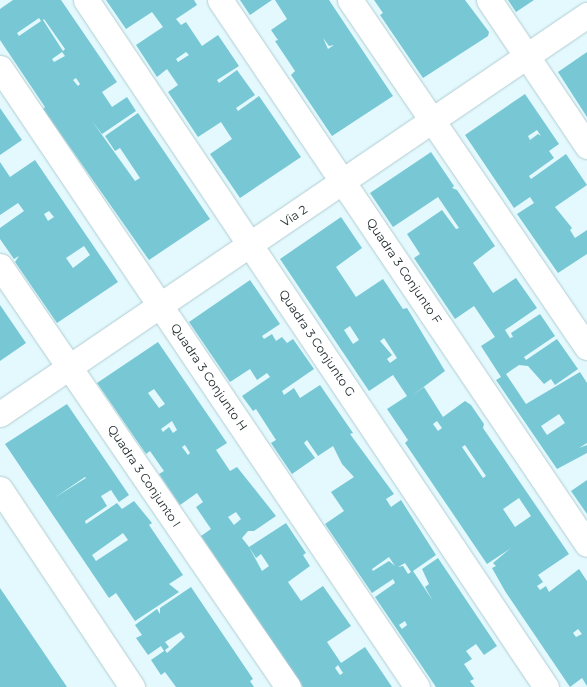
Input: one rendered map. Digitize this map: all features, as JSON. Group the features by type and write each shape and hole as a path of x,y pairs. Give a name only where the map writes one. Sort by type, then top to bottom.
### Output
{"street":[{"name":"Quadra 3 Conjunto G","path":"86,0 546,687"},
{"name":"Quadra 3 Conjunto F","path":"220,0 344,181 587,544"},
{"path":"350,0 587,347"},
{"path":"489,0 587,146"},
{"name":"Via 2","path":"0,414 587,15"},
{"name":"Quadra 3 Conjunto H","path":"0,68 417,687"},
{"name":"Quadra 3 Conjunto I","path":"0,266 288,687"},
{"path":"0,489 132,687"}],"building":[{"path":"13,0 61,0 117,82 102,92 112,107 127,97 136,111 102,134 92,121 135,181 140,178 120,148 115,151 105,136 138,113 210,219 149,260 43,109 45,107 0,40 0,9","holes":["39,18 41,21 19,36 17,33","43,20 65,49 63,51","62,52 65,56 54,62 52,59","76,78 80,84 78,86 73,80"]},
{"path":"106,0 194,0 197,5 176,19 181,25 186,22 202,46 218,35 239,66 217,80 219,83 237,70 255,95 236,108 238,111 259,96 301,157 240,198 210,154 232,139 221,122 198,137 168,92 178,85 167,69 157,77 136,45 163,27 152,12 126,29","holes":["186,52 189,55 178,62 176,59"]},
{"path":"240,0 272,0 250,15"},
{"path":"275,0 329,0 393,96 332,136 291,75 295,71 275,41 278,40 271,30 287,19","holes":["323,38 329,46 334,45 328,49"]},
{"path":"374,0 465,0 489,32 488,36 423,78 380,15 383,13"},
{"path":"508,0 534,0 516,12"},
{"path":"587,52 587,117 558,72"},
{"path":"525,94 559,144 549,151 554,158 529,176 531,179 566,154 587,185 555,207 572,228 570,230 575,238 587,230 587,254 558,273 517,214 534,203 530,197 514,208 465,135","holes":["537,130 541,136 538,134 530,140 528,136"]},
{"path":"0,108 22,140 0,155"},
{"path":"431,152 454,186 452,188 457,190 495,246 473,263 493,293 516,278 537,308 505,330 510,338 513,337 511,333 540,314 555,336 524,357 526,360 557,339 578,369 555,385 551,379 544,384 528,366 519,365 506,374 526,404 580,372 587,383 587,443 579,448 587,445 587,453 557,469 496,380 501,377 481,346 495,337 474,306 455,319 414,258 420,254 407,234 442,210 456,229 459,228 438,197 393,227 370,193","holes":["559,414 565,423 547,435 541,426"]},
{"path":"35,160 118,282 57,323 15,262 19,256 14,259 0,239 0,228 24,211 18,203 0,215 0,162 10,177","holes":["49,211 54,217 48,221 44,214","84,246 90,255 73,268 66,258"]},
{"path":"341,217 362,248 336,267 356,297 383,279 403,309 407,308 445,371 410,397 424,387 443,417 465,401 471,405 484,424 483,428 569,554 538,575 543,582 537,586 540,590 546,586 549,592 579,569 587,581 587,686 582,678 570,687 505,591 492,568 496,566 493,563 511,548 487,564 405,443 408,440 387,409 407,396 393,375 369,391 280,259","holes":["350,326 359,340 353,344 344,330","384,338 397,358 390,363 387,359 392,355 380,341","437,421 442,428 438,431 433,424","465,445 486,476 483,478 462,447","519,498 531,516 515,527 503,509","578,629 582,634 576,637 573,633"]},
{"path":"250,280 280,324 262,336 264,339 272,334 276,341 282,337 287,343 293,339 314,369 282,391 284,395 294,388 300,398 320,385 353,433 350,434 394,494 386,499 391,507 401,500 436,555 413,571 433,601 425,587 429,584 422,569 438,558 497,646 484,655 476,644 466,651 472,659 464,664 474,679 470,681 475,687 436,687 375,597 395,583 393,579 372,593 325,524 344,511 331,492 354,477 342,464 333,446 318,456 307,440 304,443 315,458 292,474 271,443 276,440 256,409 253,411 242,396 270,377 267,373 257,380 250,369 230,382 189,322","holes":["389,557 395,566 389,561 373,571 372,569","405,563 411,572 408,574 403,566 398,567","405,621 407,625 402,629 399,625"]},
{"path":"0,305 26,343 0,361"},
{"path":"158,342 227,443 216,450 230,471 237,467 276,516 254,531 248,531 242,538 249,547 286,523 306,553 303,555 310,566 288,582 301,601 323,586 351,626 327,642 341,663 365,647 392,687 303,687 201,536 211,529 196,507 203,502 197,493 180,505 159,474 164,471 150,451 146,454 97,383","holes":["154,389 165,404 159,408 148,393","172,421 177,430 173,433 169,427 163,432 161,429","185,445 190,453 188,455 182,447","236,512 241,519 234,525 228,517","249,547 256,558 261,554 269,566 262,571","338,665 343,673 340,675 335,668"]},
{"path":"67,404 129,495 119,502 111,490 101,496 107,506 85,521 86,524 117,503 122,509 134,501 152,523 149,525 183,575 169,584 179,592 135,621 116,593 109,598 5,444","holes":["85,477 86,478 54,498","123,533 128,540 96,561 92,555"]},
{"path":"587,480 587,514 571,491"},
{"path":"191,587 253,679 250,681 254,687 176,687 165,672 161,675 151,660 164,651 161,646 148,655 136,638 142,635 135,625 157,609 160,614 160,608","holes":["181,632 185,637 167,653 165,650 169,647 165,642"]},
{"path":"0,588 67,687 0,687"}]}
